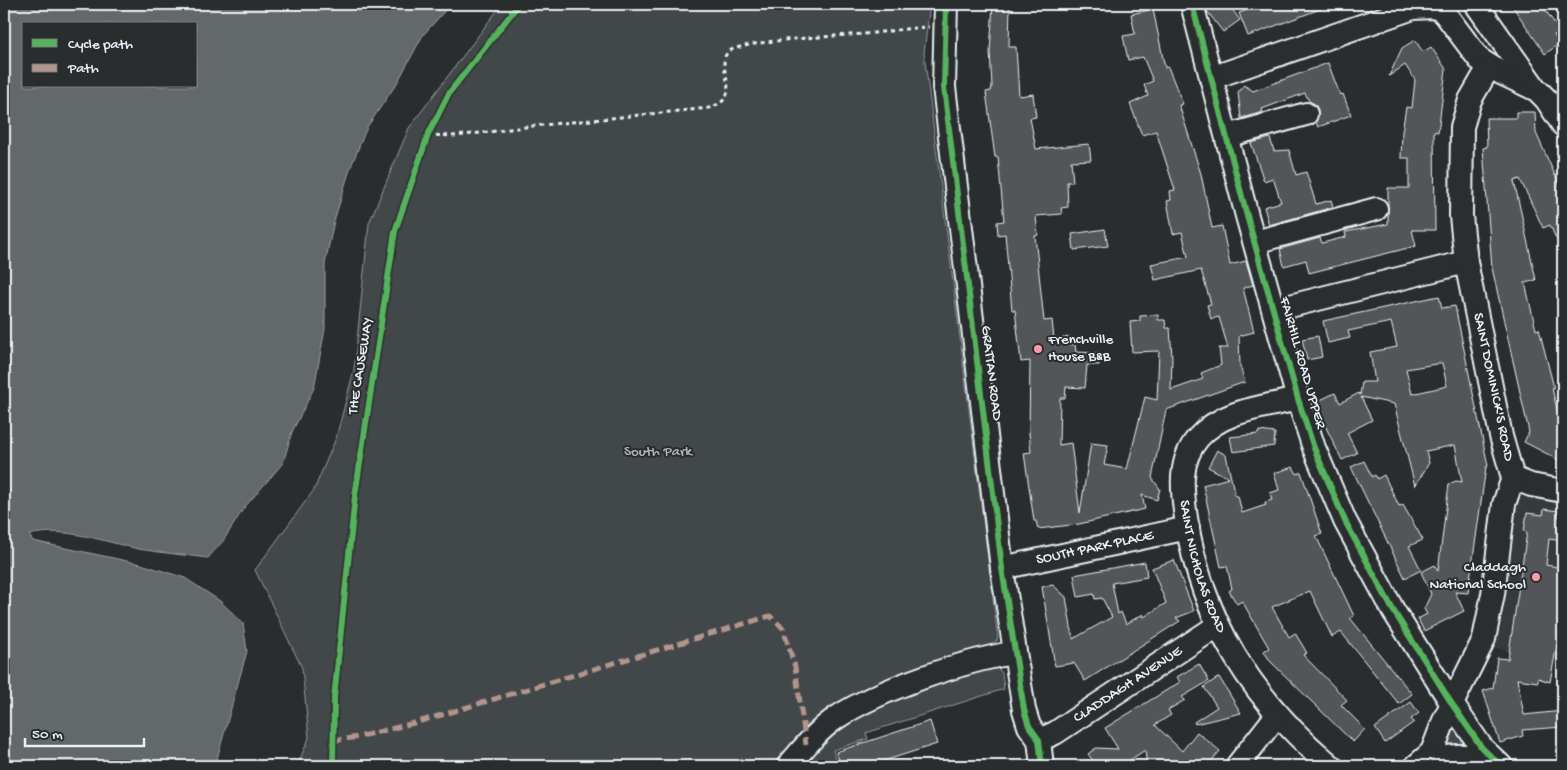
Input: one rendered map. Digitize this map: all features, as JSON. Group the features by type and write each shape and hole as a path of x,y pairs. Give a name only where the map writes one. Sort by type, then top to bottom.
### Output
{"street":[{"name":"GRATTAN ROAD","path":"946,4 944,87 1002,568 1025,719 1039,740"},
{"name":"FAIRHILL ROAD UPPER","path":"1192,4 1298,399 1314,448 1345,521 1393,610 1482,748 1500,766"},
{"path":"1476,4 1512,59 1546,99 1563,125"},
{"path":"1211,78 1412,8 1434,7 1445,8 1479,59 1490,67 1537,90"},
{"name":"SAINT DOMINICK'S ROAD","path":"1452,704 1486,630 1504,504 1513,478 1502,436 1466,262 1461,216 1462,126 1470,100 1490,67"},
{"path":"1227,136 1306,114"},
{"path":"1255,242 1376,209"},
{"path":"1274,310 1466,262"},
{"name":"SAINT NICHOLAS ROAD","path":"1298,399 1238,413 1218,421 1198,437 1187,454 1183,472 1188,528 1207,599 1217,626 1243,670 1277,715 1331,766"},
{"path":"1513,478 1531,485 1563,491"},
{"name":"SOUTH PARK PLACE","path":"1002,568 1188,528"},
{"name":"CLADDAGH AVENUE","path":"1039,740 1055,733 1217,626"},
{"path":"788,766 824,727 869,700 990,656 1014,653"},
{"path":"1417,766 1432,752 1452,704"},
{"path":"1237,766 1277,715"},
{"path":"1039,740 1042,766"},
{"path":"1417,766 1448,756 1465,755 1480,757 1500,766"}],"path":[{"path":"428,135 457,136 533,126 709,108 721,103 727,94 725,61 727,54 732,50 763,43 930,27"},
{"path":"425,144 432,128"}],"shaded area":[{"path":"4,4 451,4 423,35 397,83 367,127 350,169 334,221 325,264 325,329 314,388 292,432 283,463 244,508 223,541 208,558 139,549 98,539 56,532 29,535 33,541 141,564 185,578 220,601 243,623 247,651 215,766 4,766"},
{"name":"Claddagh National School","path":"1525,494 1563,499 1563,661 1496,648 1503,593 1510,572 1507,561 1516,500 1517,497"}],"green space":[{"name":"South Park","path":"502,4 930,4 924,53 998,638 996,642 988,646 992,668 998,668 1002,673 1004,689 866,733 868,739 833,750 838,766 297,766 309,738 302,668 255,570 314,490 336,438 354,370 369,223 409,128"},
{"path":"1451,720 1470,746 1442,750"}],"building":[{"path":"993,4 1010,4 1009,47 1016,47 1019,96 1033,94 1036,117 1030,118 1036,149 1089,144 1091,160 1071,161 1073,182 1067,182 1068,207 1061,208 1062,214 1036,216 1038,235 1035,236 1044,321 1052,320 1054,339 1070,337 1071,345 1075,344 1076,352 1099,353 1099,365 1087,365 1085,388 1066,387 1065,398 1060,398 1059,445 1071,443 1080,513 1091,443 1108,445 1104,465 1127,469 1145,397 1157,400 1159,351 1132,352 1130,322 1140,321 1140,316 1158,315 1158,320 1165,320 1166,328 1170,328 1172,357 1171,390 1203,379 1201,373 1221,365 1219,348 1228,348 1219,317 1211,319 1207,305 1211,304 1201,270 1155,280 1151,264 1188,257 1182,232 1173,234 1167,201 1171,200 1170,191 1175,190 1156,131 1142,135 1130,104 1148,96 1144,85 1153,81 1143,57 1128,60 1123,36 1135,34 1131,14 1153,9 1165,68 1168,67 1183,104 1179,105 1201,174 1212,228 1222,226 1230,265 1246,261 1253,285 1243,288 1254,332 1239,336 1240,366 1245,382 1166,410 1152,478 1160,489 1157,500 1142,495 1145,509 1079,524 1038,529 1036,521 1034,521 1024,453 1031,452 1029,433 1030,361 1021,362 1015,310 1012,310 1005,234 998,235 997,222 1004,221 998,157 995,157 986,92 991,91 992,86 990,52"},
{"path":"1214,4 1228,4 1240,20 1223,32 1207,11"},
{"path":"1265,4 1331,5 1248,36 1239,13"},
{"path":"1511,4 1541,4 1560,31 1554,35 1559,44 1545,54"},
{"path":"1415,40 1423,52 1431,47 1446,69 1438,132 1434,131 1435,230 1412,230 1416,246 1309,273 1306,260 1284,266 1280,249 1320,238 1322,243 1346,237 1345,232 1388,224 1388,188 1409,188 1409,158 1401,158 1402,132 1406,107 1412,108 1415,80 1405,65 1389,76 1402,48"},
{"path":"1328,63 1340,95 1343,94 1351,115 1318,127 1316,122 1318,110 1315,104 1309,101 1305,93 1262,109 1263,112 1241,118 1238,92 1244,85 1253,91"},
{"path":"1516,112 1535,112 1536,133 1563,193 1563,254 1550,225 1543,228 1520,179 1514,181 1536,280 1525,283 1536,330 1539,329 1554,388 1552,388 1563,435 1563,462 1524,442 1529,432 1492,268 1483,148 1487,147 1486,118 1516,118"},
{"path":"1270,138 1274,151 1289,150 1296,175 1306,172 1316,204 1331,200 1333,207 1269,225 1264,207 1281,202 1273,178 1264,181 1251,143"},
{"path":"1105,229 1108,246 1074,250 1072,234"},
{"path":"1439,296 1442,308 1455,306 1488,466 1486,467 1468,593 1455,592 1464,611 1424,631 1418,619 1427,614 1424,609 1431,594 1421,572 1435,565 1438,571 1449,484 1456,481 1462,482 1455,445 1426,451 1429,463 1415,486 1394,404 1361,397 1372,420 1347,433 1357,453 1342,460 1314,403 1335,393 1340,403 1359,393 1360,395 1362,382 1375,382 1370,352 1397,347 1391,322 1348,331 1350,338 1328,343 1323,321","holes":["1442,363 1447,386 1412,394 1406,369"]},
{"path":"1318,336 1322,357 1307,360 1302,339"},
{"path":"1259,431 1275,433 1274,446 1233,452 1230,437 1258,434"},
{"path":"1217,450 1226,455 1235,496 1238,496 1242,513 1266,505 1265,502 1272,500 1270,493 1279,490 1274,473 1293,467 1297,474 1301,472 1322,534 1316,536 1354,616 1350,618 1412,694 1399,704 1341,632 1332,637 1310,591 1272,607 1289,637 1295,633 1307,653 1303,655 1347,700 1341,705 1365,729 1353,742 1270,661 1264,651 1269,648 1242,601 1237,604 1229,591 1232,589 1227,566 1221,567 1203,485 1229,478 1208,467"},
{"path":"1364,461 1372,477 1375,475 1377,479 1384,475 1399,506 1403,505 1423,540 1409,546 1421,570 1405,578 1351,467"},
{"name":"Claddagh National School","path":"1544,509 1559,511 1558,517 1563,518 1563,541 1549,539 1546,565 1563,568 1563,645 1557,644 1550,682 1538,678 1538,682 1517,679 1524,715 1563,711 1563,727 1522,730 1523,736 1500,743 1483,691 1493,688 1497,658 1508,659 1527,532 1524,531 1527,513 1543,515"},
{"path":"1174,560 1194,611 1176,618 1180,621 1085,681 1074,663 1055,666 1042,587 1053,585 1066,597 1073,639 1112,617 1102,598 1095,599 1094,594 1078,597 1074,575 1145,562 1147,577 1112,583 1118,614 1121,612 1126,624 1143,614 1144,617 1166,603 1152,568"},
{"path":"1199,664 1209,681 1182,697 1185,700 1168,710 1171,715 1155,725 1182,751 1197,732 1220,751 1207,766 1147,766 1145,750 1121,766 1097,766 1088,754 1096,748 1118,749 1105,728 1180,682 1177,677"},
{"path":"1219,677 1241,713 1195,724 1194,722 1217,707 1204,687"},
{"path":"1411,702 1419,713 1411,719 1414,722 1385,743 1375,728"},
{"path":"930,721 937,744 868,766 841,766 836,752"}],"marked path":[{"path":"332,741 358,737 418,722 770,616 783,628 795,667 806,745"}],"cycle path":[{"name":"THE CAUSEWAY","path":"333,766 334,698 355,496 395,231 428,135 449,93 519,4"},
{"path":"946,4 944,87 1002,568 1024,710 1029,726 1039,740 1042,766"},
{"path":"1192,4 1247,216 1298,399 1314,448 1345,521 1393,610 1482,748 1501,766"}],"place":[{"name":"Frenchville House B&B","path":"1038,349"},
{"name":"Claddagh National School","path":"1536,577"}]}
